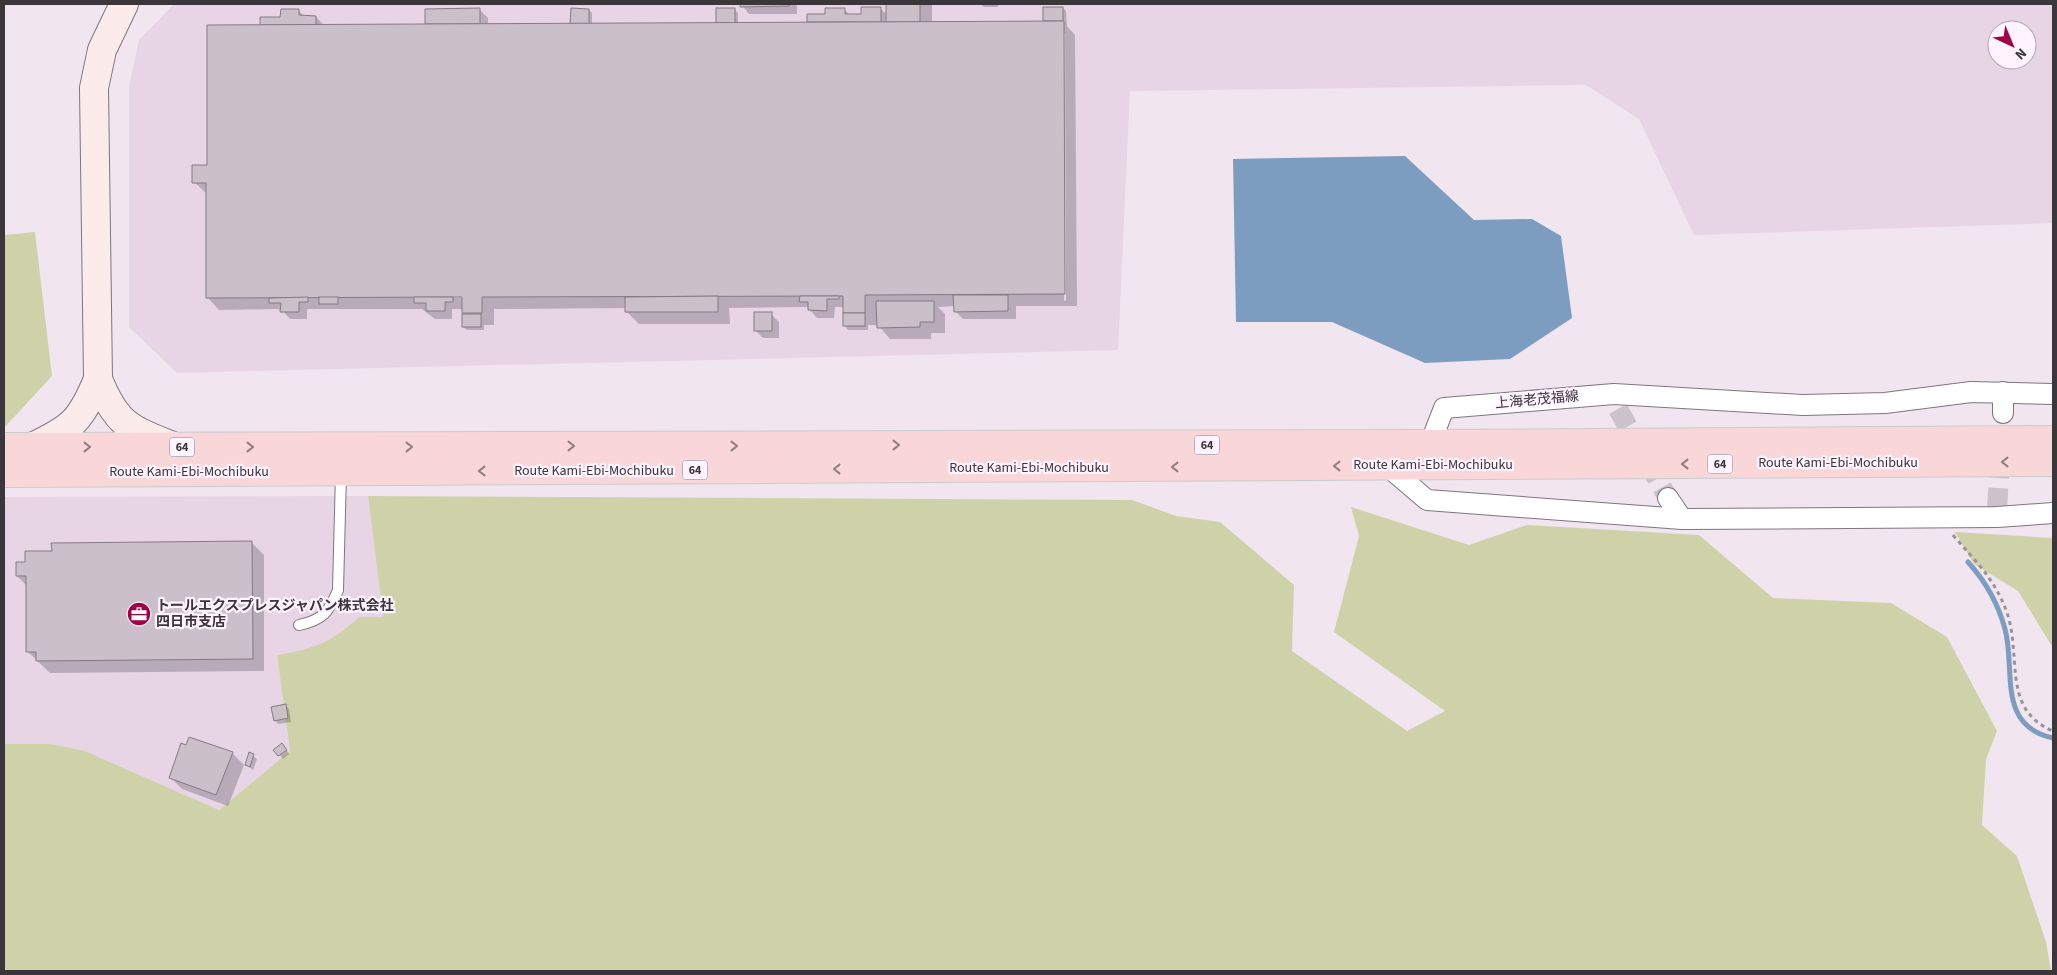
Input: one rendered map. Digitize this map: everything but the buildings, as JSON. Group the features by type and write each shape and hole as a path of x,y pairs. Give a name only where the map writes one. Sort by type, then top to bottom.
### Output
{"main road":[{"name":"Route Kami-Ebi-Mochibuku","path":"4,447 1430,444 2053,440"},
{"name":"Route Kami-Ebi-Mochibuku","path":"4,473 2053,462"}],"street":[{"path":"124,4 102,50 94,88 98,379 112,410 120,421 139,432 175,447"},
{"path":"32,447 54,437 80,417 98,379"},
{"name":"上海老茂福線","path":"1430,444 1444,408 1616,401 1670,395 1803,405 1885,403 1971,392 2053,394"},
{"path":"2003,392 2003,413"},
{"path":"1386,465 1427,500 1682,519 1936,517 1997,512 2053,513"},
{"path":"1668,498 1682,519"}],"lane":[{"path":"299,625 316,621 331,607 338,590 341,472"}],"path":[{"path":"1936,517 1993,581 2013,631 2017,686 2022,705 2032,719 2053,732"}],"shaded area":[{"path":"174,4 2053,4 2053,223 1694,235 1639,119 1586,85 1130,91 1118,350 177,373 129,327 129,86 139,40"},
{"path":"368,496 383,617 359,617 339,635 325,644 306,650 277,655 290,751 219,810 85,751 51,744 4,744 4,497"}],"green space":[{"path":"35,232 52,376 4,428 4,235"},
{"path":"368,496 1132,500 1176,516 1220,522 1294,585 1292,651 1407,731 1445,711 1334,632 1359,536 1351,507 1469,545 1527,525 1699,535 1773,598 1891,603 1947,637 1997,731 1986,759 1982,825 2017,856 2046,942 2051,971 4,971 4,744 51,744 85,751 219,810 290,751 277,655 321,644 359,617 383,617"},
{"path":"1955,532 2053,538 2053,648 2018,591 1974,564"}],"water":[{"path":"1405,156 1474,220 1532,219 1561,236 1572,318 1510,359 1425,363 1332,322 1236,322 1233,159"}],"waterway":[{"path":"1968,562 1991,593 2002,619 2008,645 2010,678 2016,709 2023,722 2035,732 2053,738"}],"tunnel":[{"path":"1618,409 1668,498"},
{"path":"1997,508 2003,413"}],"place":[{"name":"トールエクスプレスジャパン株式会社 四日市支店","path":"139,614"}]}
